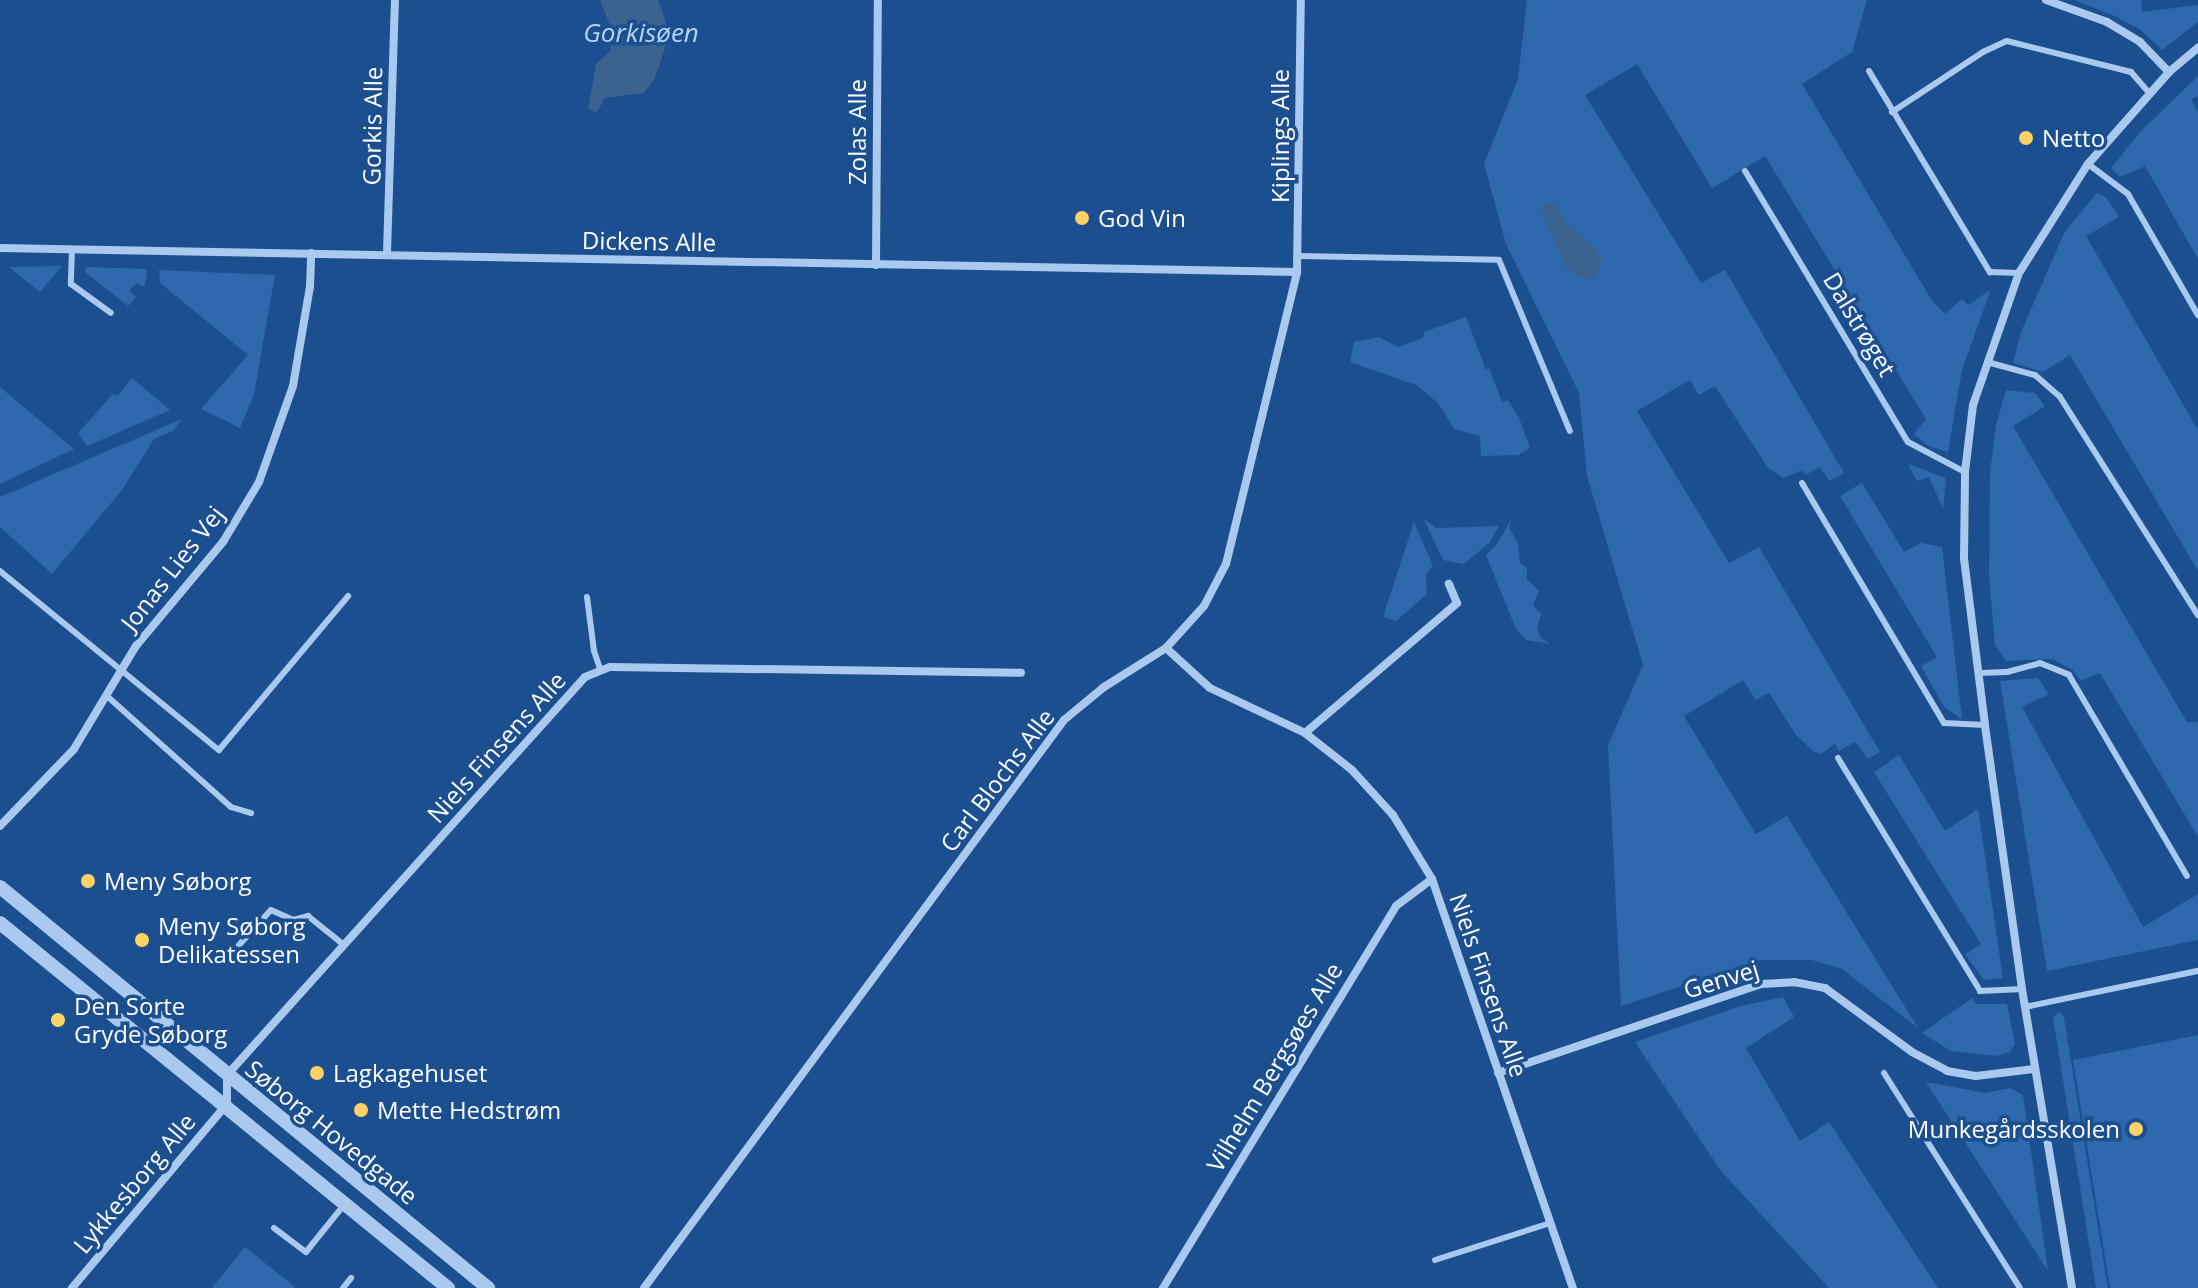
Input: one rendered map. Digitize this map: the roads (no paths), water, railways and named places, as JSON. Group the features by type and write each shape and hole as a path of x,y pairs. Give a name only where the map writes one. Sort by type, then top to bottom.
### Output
{"street":[{"name":"Gorkis Alle","path":"387,253 395,0"},
{"name":"Zolas Alle","path":"876,265 878,0"},
{"name":"Kiplings Alle","path":"1297,272 1301,0"},
{"path":"2046,0 2107,22 2140,42 2169,72"},
{"path":"2072,1288 2022,989 1985,725 1964,558 1965,472 1973,405 2019,273 2088,164 2169,72 2198,48"},
{"name":"Dickens Alle","path":"0,248 1297,272"},
{"name":"Jonas Lies Vej","path":"0,826 74,749 108,697 122,668 223,542 259,482 293,386 310,287 311,253"},
{"name":"Carl Blochs Alle","path":"644,1288 1064,720 1104,687 1166,648 1204,606 1226,564 1297,272"},
{"path":"1305,733 1457,603 1449,584"},
{"name":"Niels Finsens Alle","path":"1166,648 1210,688 1305,733 1352,770 1393,815 1432,879 1573,1288"},
{"name":"Niels Finsens Alle","path":"227,1075 585,677 610,667 1021,673"},
{"name":"Vilhelm Bergsøes Alle","path":"1163,1288 1396,906 1432,879"},
{"name":"Søborg Hovedgade","path":"0,887 488,1288"},
{"name":"Søborg Hovedgade","path":"0,923 227,1104 448,1288"},
{"name":"Genvej","path":"1498,1073 1761,984 1794,982 1825,988 1912,1052 1947,1071 1976,1076 2035,1069"},
{"path":"227,1075 227,1104"},
{"name":"Lykkesborg Alle","path":"72,1288 227,1104"}],"lane":[{"path":"1892,112 1983,52 2007,41 2131,72 2150,94"},
{"path":"1869,71 1990,272 2019,273"},
{"path":"2088,164 2128,194 2198,315"},
{"name":"Dalstrøget","path":"1745,171 1908,442 1965,472"},
{"path":"72,249 71,284 111,313"},
{"path":"1299,256 1499,260 1570,431"},
{"path":"1986,361 2035,375 2060,397 2198,615"},
{"path":"1802,483 1944,723 1985,725"},
{"path":"0,571 219,750 348,596"},
{"path":"587,597 594,651 601,671"},
{"path":"1980,673 2007,672 2040,663 2069,675 2187,876"},
{"path":"108,697 231,807 251,813"},
{"path":"1838,758 1980,991 2022,989"},
{"path":"239,945 271,910 293,920 308,916 344,945"},
{"path":"2025,1007 2198,971"},
{"path":"1884,1073 2020,1288"},
{"path":"274,1228 306,1252 345,1203"},
{"path":"1435,1260 1550,1223"},
{"path":"343,1288 351,1278"}],"water":[{"name":"Gorkisøen","path":"600,0 658,0 670,34 654,80 644,93 605,98 597,112 588,109 596,64 610,51 614,36"},
{"path":"1544,203 1553,203 1567,225 1594,248 1602,261 1596,278 1586,280 1566,268 1542,212"}],"place":[{"name":"Netto","path":"2026,138"},
{"name":"God Vin","path":"1082,218"},
{"name":"Meny Søborg","path":"88,881"},
{"name":"Meny Søborg Delikatessen","path":"142,940"},
{"name":"Den Sorte Gryde Søborg","path":"58,1020"},
{"name":"Lagkagehuset","path":"317,1073"},
{"name":"Mette Hedstrøm","path":"361,1110"},
{"name":"Munkegårdsskolen","path":"2136,1129"}]}
